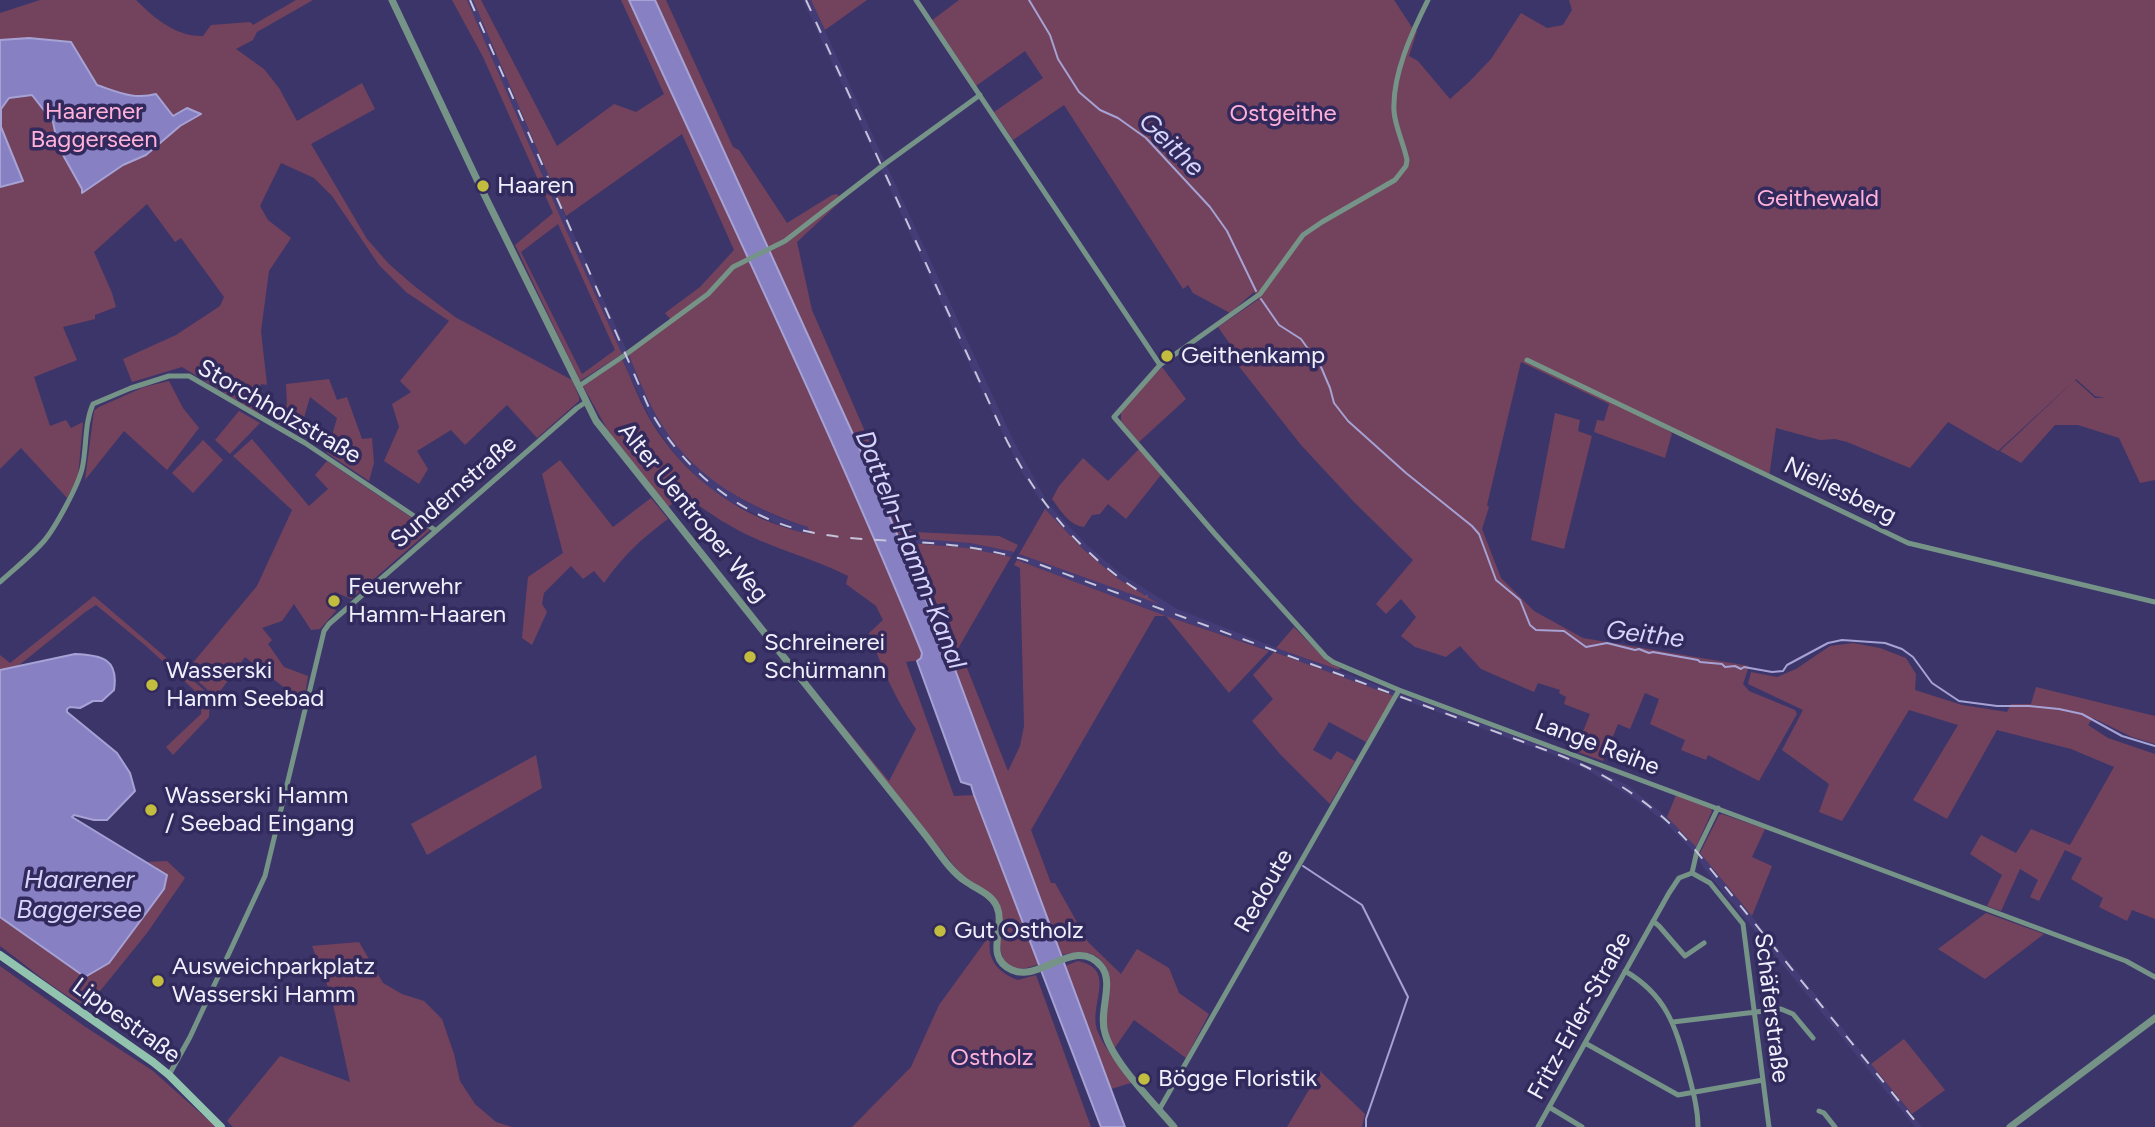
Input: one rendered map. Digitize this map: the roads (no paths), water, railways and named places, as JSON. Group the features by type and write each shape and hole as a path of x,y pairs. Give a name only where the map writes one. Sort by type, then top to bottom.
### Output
{"main road":[{"name":"Lippestraße","path":"0,955 169,1075 221,1127"}],"street":[{"name":"Alter Uentroper Weg","path":"392,0 481,188 586,402 603,431 959,876 995,903 1000,918 997,954 1003,963 1011,969 1028,972 1072,956 1085,956 1096,960 1103,968 1107,985 1102,1022 1107,1040 1125,1069 1174,1127"},
{"path":"916,0 1160,365 1260,294 1303,235 1401,174 1407,160 1394,113 1397,80 1413,29 1428,0"},
{"path":"579,386 708,294 729,270 785,241 872,173 980,96"},
{"name":"Nieliesberg","path":"1527,360 1908,543 2155,602"},
{"name":"Lange Reihe","path":"1160,365 1114,417 1214,534 1326,657 1334,662 1399,690 2126,961 2155,977"},
{"name":"Storchholzstraße","path":"0,582 45,540 80,478 93,404 131,388 180,375 206,384 247,411 305,443 435,530"},
{"name":"Sundernstraße","path":"169,1075 188,1041 265,876 324,631 435,530 586,402"},
{"name":"Redoute","path":"1159,1110 1399,690"},
{"name":"Fritz-Erler-Straße","path":"1538,1127 1675,882 1692,873 1697,851 1718,808"},
{"name":"Schäferstraße","path":"1692,873 1710,883 1743,924 1769,1127"},
{"name":"Fritz-Erler-Straße","path":"1653,921 1685,956 1704,943"},
{"path":"1625,971 1645,984 1667,1010 1673,1022 1694,1093 1698,1127"},
{"path":"1673,1022 1785,1010 1793,1014 1813,1038"},
{"path":"2010,1127 2155,1018"},
{"path":"1585,1042 1678,1095 1763,1080"},
{"path":"1549,1107 1582,1127"},
{"path":"1819,1111 1824,1113 1835,1127"}],"water":[{"path":"629,0 655,0 863,456 950,656 1125,1127 1101,1127 971,785 961,782 917,661 922,653 888,570 816,406"},
{"path":"29,38 71,42 97,85 133,96 156,94 173,116 187,108 201,114 180,126 146,155 123,165 82,193 58,146 53,122 32,95 9,98 1,109 1,127 23,181 0,187 0,40"},
{"name":"Haarener Baggersee","path":"75,654 101,658 111,665 114,671 114,690 102,701 93,701 80,708 70,707 67,712 117,753 130,773 135,791 107,820 74,815 72,817 167,875 164,889 109,963 85,977 0,917 0,670"}],"waterway":[{"name":"Geithe","path":"1029,0 1050,35 1058,59 1079,92 1100,110 1118,118 1146,138 1210,207 1227,231 1256,291"},
{"name":"Geithe","path":"1261,299 1279,325 1301,339 1321,367 1334,403 1348,421 1479,534 1496,580 1520,600 1530,625 1536,630 1564,631 1586,647 1607,643 1649,653 1722,664 1725,667 1772,672 1783,671 1787,665 1828,643 1842,640 1885,643 1902,649 1913,657 1932,683 1959,701 2059,709 2082,714 2122,736 2155,746"},
{"path":"1303,866 1362,905 1408,997 1366,1119 1366,1127"}],"railway":[{"path":"470,0 650,410 680,454 719,490 740,505 789,527 846,538 967,547 1041,565 1559,755 1596,772 1647,804 1692,846 1920,1127"},
{"path":"806,0 1017,460 1047,505 1082,546 1124,581 1147,596"}],"place":[{"name":"Haaren","path":"483,186"},
{"name":"Geithenkamp","path":"1167,356"},
{"name":"Feuerwehr Hamm-Haaren","path":"334,601"},
{"name":"Schreinerei Schürmann","path":"750,657"},
{"name":"Wasserski Hamm Seebad","path":"152,685"},
{"name":"Wasserski Hamm / Seebad Eingang","path":"151,810"},
{"name":"Gut Ostholz","path":"940,931"},
{"name":"Ausweichparkplatz Wasserski Hamm","path":"158,981"},
{"name":"Bögge Floristik","path":"1144,1079"}],"park label":[{"name":"Ostgeithe","path":"1283,114"},
{"name":"Haarener Baggerseen","path":"94,126"},
{"name":"Geithewald","path":"1818,199"},
{"name":"Ostholz","path":"992,1058"}],"water label":[{"name":"Datteln-Hamm-Kanal","path":"910,550"}]}
